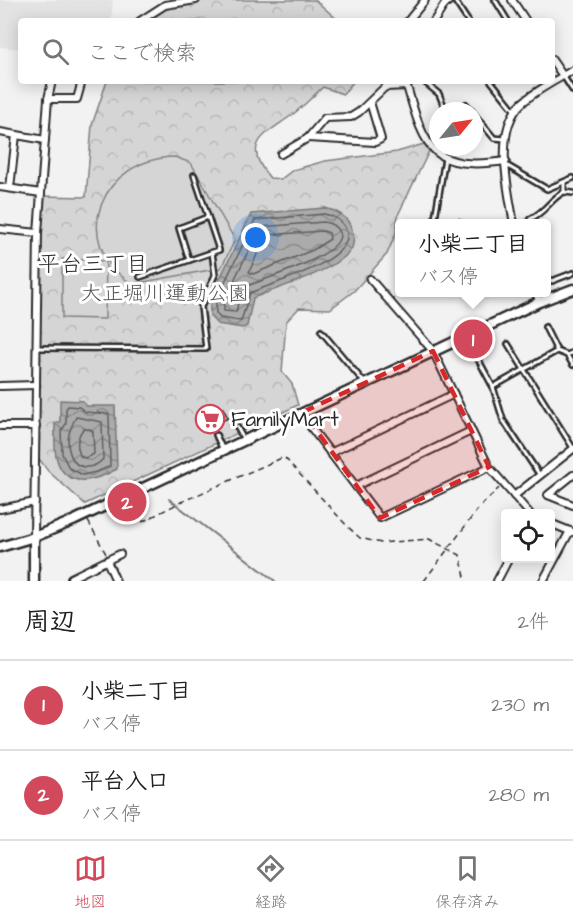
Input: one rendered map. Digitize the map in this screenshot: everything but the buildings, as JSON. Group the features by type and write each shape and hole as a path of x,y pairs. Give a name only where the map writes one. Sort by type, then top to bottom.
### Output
{"street":[{"path":"145,18 165,5 196,0"},
{"path":"410,18 425,0"},
{"path":"436,18 445,4 452,0"},
{"path":"512,0 524,18"},
{"path":"555,64 563,76"},
{"path":"555,81 573,70"},
{"path":"34,581 38,233 48,99 51,84"},
{"path":"48,99 77,99 81,84"},
{"path":"281,154 308,138 325,118 351,117 386,87 402,84"},
{"path":"408,84 418,124 438,155 457,163 506,163"},
{"path":"513,219 506,163 505,139 509,120 523,102 551,84"},
{"path":"308,138 375,142 381,139 370,102"},
{"path":"0,132 45,140"},
{"path":"10,188 16,135"},
{"path":"0,187 41,193"},
{"path":"0,229 38,233"},
{"path":"370,279 433,351 489,467 526,509"},
{"path":"551,294 573,289"},
{"path":"0,547 34,537 85,515 433,351 537,297"},
{"path":"0,386 36,385"},
{"path":"330,453 454,394"},
{"path":"300,413 380,518 489,467"},
{"path":"0,426 36,426"},
{"path":"356,486 471,431"},
{"path":"514,496 573,448"},
{"path":"573,475 548,495 573,505"},
{"path":"0,509 35,502"},
{"path":"543,581 572,532 555,525"},
{"path":"71,581 71,578 120,554"},
{"path":"108,561 116,581"},
{"path":"497,581 506,563"}],"lane":[{"path":"452,0 466,18"},
{"path":"495,0 506,18"},
{"path":"563,76 573,91"},
{"path":"427,84 439,94 442,102"},
{"path":"493,84 515,111"},
{"path":"483,124 494,138 505,139"},
{"path":"435,219 445,158"},
{"path":"506,163 547,189 573,178"},
{"path":"140,278 219,250 194,175"},
{"path":"564,182 564,192"},
{"path":"530,219 542,214 558,195 564,192 573,193"},
{"path":"189,260 179,228 208,218"},
{"path":"36,348 206,349 201,307 215,275 212,252"},
{"path":"551,280 573,273"},
{"path":"545,327 557,351 567,355 573,365"},
{"path":"321,331 365,383"},
{"path":"508,344 573,448"},
{"path":"493,387 557,351"},
{"path":"567,355 573,352"},
{"path":"477,357 493,387 503,420 539,474"},
{"path":"237,427 244,440"},
{"path":"216,435 223,450"}],"path":[{"path":"142,522 181,502 284,457 360,538 381,543 429,539 450,547 460,555 466,581"},
{"path":"424,581 478,509 504,483"},
{"path":"85,515 108,561"}],"highlighted area":[{"path":"433,351 489,467 380,518 303,412"}],"shaded area":[{"path":"0,0 113,0 111,18 18,18 18,49 0,47"}],"green space":[{"path":"172,0 315,0 336,18 143,18"},
{"name":"大正堀川運動公園","path":"106,84 351,84 343,94 323,87 300,109 265,134 257,148 257,156 270,178 281,179 293,170 325,161 397,152 429,142 429,151 398,219 395,219 395,235 387,254 354,291 330,309 299,308 286,322 282,372 292,384 298,405 85,504 48,471 37,456 42,196 86,197 92,125"},
{"path":"175,157 191,163 235,240 221,268 132,284 112,266 101,246 97,225 101,205 112,186 128,171 149,161"},
{"path":"62,259 106,261 105,319 62,318"}],"water":[{"path":"325,208 342,215 350,225 353,243 346,256 323,270 253,298 247,326 243,328 217,324 210,316 210,299 251,214"},
{"path":"60,400 83,401 86,406 115,406 117,469 99,477 81,480 73,479 60,467 55,448 55,423 60,422"}],"waterway":[{"path":"169,499 275,581"}],"place":[{"name":"小柴二丁目","path":"473,339"},
{"name":"FamilyMart","path":"210,419"},
{"name":"平台入口","path":"127,502"}],"district":[{"name":"平台三丁目","path":"93,263"}]}
